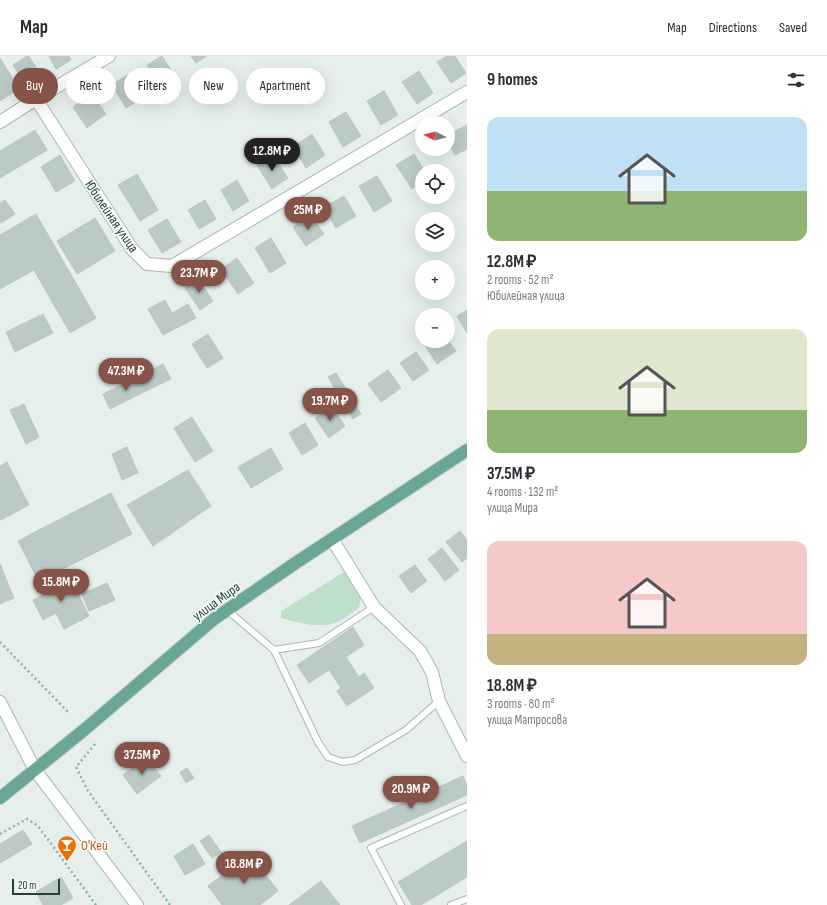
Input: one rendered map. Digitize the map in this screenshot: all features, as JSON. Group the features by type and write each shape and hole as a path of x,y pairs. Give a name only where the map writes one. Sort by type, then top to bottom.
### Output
{"main road":[{"name":"улица Мира","path":"0,798 84,730 214,619 467,450"}],"street":[{"path":"58,86 109,56"},
{"name":"Юбилейная улица","path":"39,104 132,249 147,264 172,266 467,92"},
{"path":"0,122 28,104"},
{"path":"332,539 374,607 420,652 432,672 439,701 467,756"},
{"path":"0,702 35,770 137,905"}],"lane":[{"path":"274,650 319,643 374,607"},
{"path":"227,610 274,650 318,742 328,756 343,762 355,760 406,730 439,701"},
{"path":"401,905 371,848 467,806"},
{"path":"452,905 467,898"}],"path":[{"path":"0,642 68,712"},
{"path":"95,744 76,767 88,791 170,905"},
{"path":"0,834 28,819 38,826 96,905"}],"green space":[{"path":"344,572 357,585 361,597 359,608 338,622 321,625 294,622 281,618 281,611"}],"building":[{"path":"29,56 36,68 15,68 13,65"},
{"path":"49,56 69,56 71,60 55,68"},
{"path":"162,56 170,68 149,68 147,65"},
{"path":"191,56 207,56 196,63"},
{"path":"447,56 455,56 466,73 451,83 437,62"},
{"path":"0,58 12,78 12,93 0,101"},
{"path":"419,71 433,93 417,104 402,82"},
{"path":"124,77 124,104 132,104 126,108 116,92 116,82"},
{"path":"384,91 398,115 381,125 367,101"},
{"path":"77,104 99,104 106,114 87,128 73,107"},
{"path":"346,112 361,136 343,147 329,122"},
{"path":"467,125 467,149 455,155 455,131"},
{"path":"35,130 47,150 0,178 0,151"},
{"path":"312,134 325,155 306,168 293,147"},
{"path":"414,154 420,164 415,164 415,187 412,189 396,165"},
{"path":"60,155 75,181 56,192 41,167"},
{"path":"273,155 288,178 272,189 257,165"},
{"path":"137,174 158,210 140,221 118,185"},
{"path":"377,176 392,201 374,212 359,186"},
{"path":"237,180 249,201 233,211 221,190"},
{"path":"344,196 356,216 336,228 324,207"},
{"path":"5,200 15,214 1,223 0,203"},
{"path":"205,200 216,219 199,229 188,210"},
{"path":"36,214 96,318 70,333 34,270 0,289 0,235"},
{"path":"310,215 324,234 306,246 293,227"},
{"path":"95,218 115,251 77,274 57,241"},
{"path":"167,219 181,242 162,253 148,230"},
{"path":"271,238 286,263 270,273 255,248"},
{"path":"237,258 254,283 238,294 221,269"},
{"path":"198,279 213,301 200,310 185,288"},
{"path":"165,300 172,313 188,304 196,318 163,335 148,309"},
{"path":"467,310 467,333 457,316"},
{"path":"43,314 53,333 15,352 6,332"},
{"path":"208,334 223,358 207,368 192,344"},
{"path":"427,348 454,348 456,351 437,364"},
{"path":"416,352 429,370 413,381 400,363"},
{"path":"163,364 171,379 148,390 141,375"},
{"path":"388,370 401,388 381,402 368,384"},
{"path":"336,373 361,414 353,419 328,377"},
{"path":"141,375 148,390 110,409 103,394"},
{"path":"24,404 39,437 26,444 10,410"},
{"path":"331,406 345,426 329,438 315,418"},
{"path":"192,417 213,451 195,462 174,428"},
{"path":"305,423 318,445 302,455 289,433"},
{"path":"127,447 138,473 122,480 112,454"},
{"path":"271,448 283,469 251,488 238,467"},
{"path":"7,462 29,505 1,520 0,466"},
{"path":"188,470 211,506 153,546 127,505"},
{"path":"111,493 132,534 55,573 35,532"},
{"path":"460,531 467,540 467,558 462,562 446,542"},
{"path":"35,532 55,573 39,582 18,541"},
{"path":"442,548 459,570 445,581 428,559"},
{"path":"0,564 14,598 0,604"},
{"path":"415,565 427,581 411,593 399,576"},
{"path":"56,577 60,586 71,580 89,616 64,629 56,613 43,620 33,600 43,595 38,586"},
{"path":"107,583 115,600 89,611 82,594"},
{"path":"353,627 364,645 346,657 359,677 364,673 374,688 347,706 337,691 341,688 329,670 309,683 297,665"},
{"path":"146,757 161,776 137,794 123,775"},
{"path":"187,768 194,778 186,783 180,772"},
{"path":"463,776 467,786 467,795 360,843 352,826"},
{"path":"23,830 32,844 0,863 0,844"},
{"path":"209,835 221,852 212,858 200,841"},
{"path":"467,841 467,877 421,905 412,905 398,882"},
{"path":"193,844 205,864 185,875 174,856"},
{"path":"250,854 278,891 260,905 222,905 208,886"},
{"path":"61,877 73,898 61,905 43,905 36,892"},
{"path":"321,881 340,905 289,905"}],"place":[{"name":"О'Кей","path":"67,862"}]}
